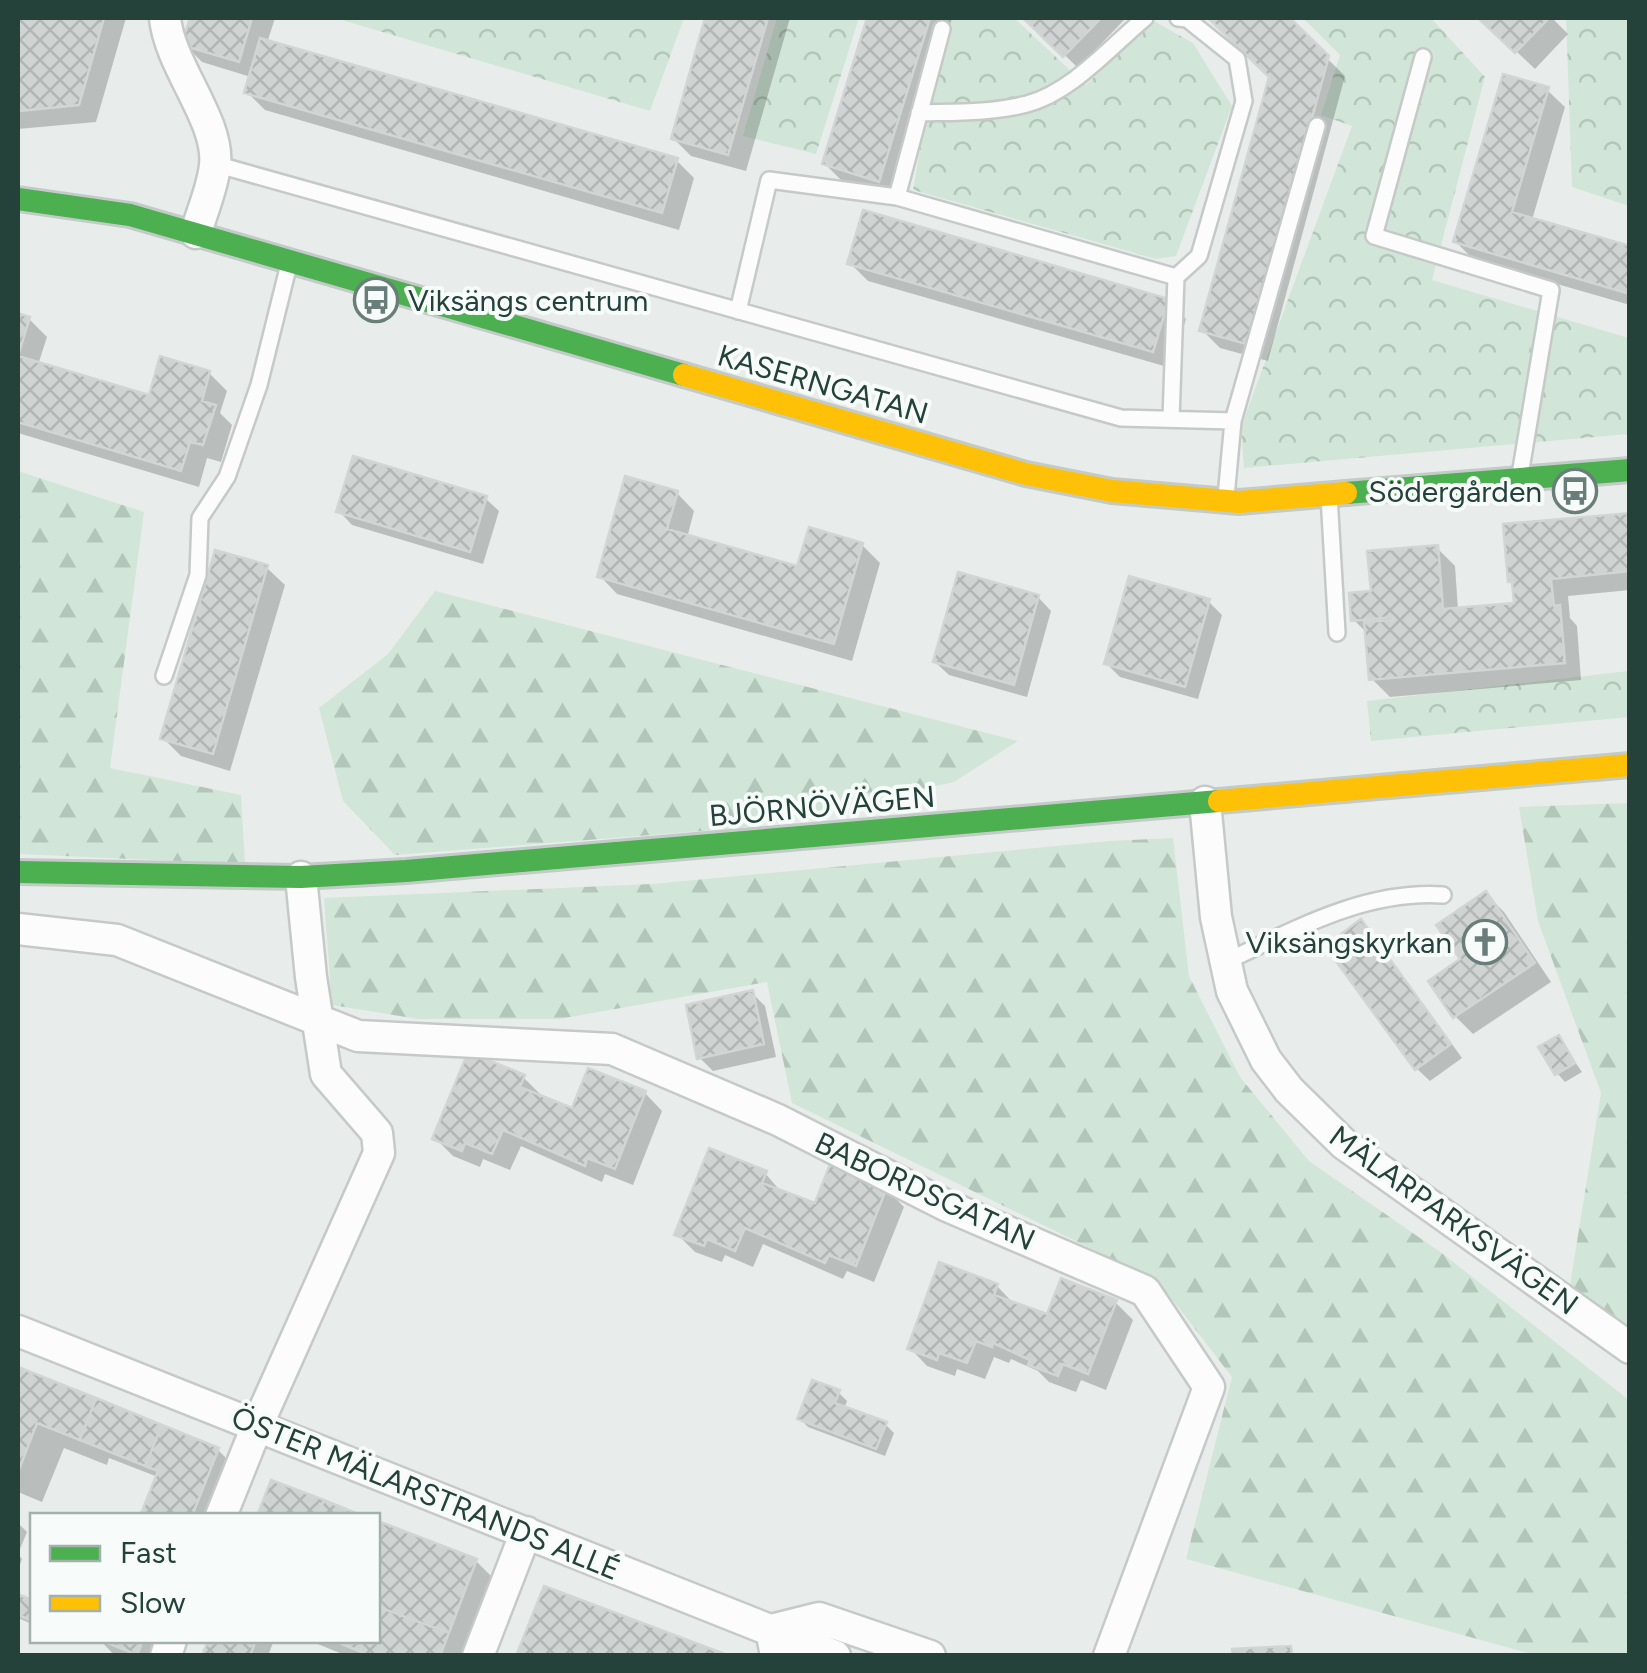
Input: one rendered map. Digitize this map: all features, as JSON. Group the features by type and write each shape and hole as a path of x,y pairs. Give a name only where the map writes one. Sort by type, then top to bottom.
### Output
{"street":[{"path":"165,18 180,70 214,137 215,164 196,233"},
{"name":"KASERNGATAN","path":"18,199 130,214 1026,474 1112,491 1226,501 1630,470"},
{"name":"BJÖRNÖVÄGEN","path":"18,872 301,877 1630,765"},
{"name":"MÄLARPARKSVÄGEN","path":"1205,802 1216,916 1232,991 1257,1043 1289,1090 1344,1144 1630,1348"},
{"path":"222,1513 256,1426 379,1153 377,1133 326,1074 301,877"},
{"path":"18,929 118,940 316,1017"},
{"name":"BABORDSGATAN","path":"316,1017 358,1036 612,1049 778,1120 945,1205 1145,1291 1209,1388 1109,1656"},
{"name":"ÖSTER MÄLARSTRANDS ALLÉ","path":"18,1331 526,1532 774,1643 835,1656"},
{"path":"478,1656 526,1532"},
{"path":"774,1643 819,1618 930,1656"}],"lane":[{"path":"919,113 970,112 1030,104 1065,86 1144,18"},
{"path":"1171,419 1176,277 1200,256 1244,101 1236,59 1187,19 1178,18"},
{"path":"897,197 942,29"},
{"path":"1423,58 1374,236 1550,290 1520,480"},
{"path":"1226,501 1233,421 1317,126"},
{"path":"215,164 1121,418 1233,421"},
{"path":"738,311 769,180 897,197 1176,277"},
{"path":"164,676 198,575 200,518 227,478 259,385 290,260"},
{"path":"1330,496 1337,633"},
{"path":"1225,962 1342,908 1415,893 1443,895"}],"green space":[{"path":"335,18 684,18 650,111"},
{"path":"777,18 859,18 816,154 743,136"},
{"path":"943,18 1014,18 1086,85 1154,21 1193,43 1232,106 1176,256 1156,259 913,190"},
{"path":"1303,18 1431,18 1485,77 1432,280 1629,338 1629,434 1244,468 1241,427 1352,126 1321,115 1340,55"},
{"path":"1566,18 1629,18 1629,206 1572,187"},
{"path":"18,471 144,512 110,768 241,795 245,864 18,854"},
{"path":"435,591 1018,741 954,782 740,828 395,855 343,801 319,708 388,654"},
{"path":"1629,671 1629,717 1371,741 1367,701"},
{"path":"1629,803 1629,1331 1570,1285 1601,1093 1538,921 1519,807"},
{"path":"1173,838 1189,976 1240,1077 1309,1161 1443,1254 1629,1400 1629,1655 1535,1655 1186,1559 1232,1377 1158,1281 792,1103 767,982 559,1019 418,1019 332,1005 324,898 652,884"}],"building":[{"path":"18,18 104,18 79,105 18,111"},
{"path":"190,18 252,18 239,62 181,45"},
{"path":"705,18 768,18 728,155 671,139"},
{"path":"867,18 930,18 879,182 822,164"},
{"path":"1023,18 1101,18 1063,57"},
{"path":"1208,18 1290,18 1329,56 1250,345 1199,331 1269,77"},
{"path":"1478,18 1549,18 1515,53"},
{"path":"260,38 678,158 662,213 244,93"},
{"path":"1503,74 1549,87 1512,212 1630,246 1630,294 1453,242"},
{"path":"863,210 1169,299 1153,352 847,264"},
{"path":"18,313 30,317 18,356"},
{"path":"18,356 149,395 160,356 210,371 202,401 216,405 203,445 190,442 181,471 18,422"},
{"path":"353,456 487,496 470,552 336,512"},
{"path":"625,476 678,491 667,529 797,566 809,527 863,543 834,644 597,577"},
{"path":"1630,513 1630,571 1551,579 1554,606 1560,605 1565,663 1369,680 1364,622 1393,617 1351,621 1349,593 1371,591 1367,551 1438,545 1443,609 1514,603 1512,582 1508,582 1503,524"},
{"path":"215,550 268,565 213,754 160,739"},
{"path":"958,572 1039,595 1014,685 933,662"},
{"path":"1129,576 1210,599 1185,687 1104,664"},
{"name":"Viksängskyrkan","path":"1486,891 1535,963 1453,1018 1428,981 1460,959 1436,925"},
{"path":"1361,919 1451,1044 1415,1070 1325,946"},
{"path":"753,990 764,1044 697,1059 686,1005"},
{"path":"1559,1035 1575,1063 1555,1075 1538,1047"},
{"path":"468,1052 525,1075 520,1087 572,1108 588,1068 646,1091 615,1169 587,1158 585,1166 503,1130 492,1154 465,1143 462,1151 432,1139"},
{"path":"709,1148 767,1171 762,1183 815,1203 830,1164 887,1187 856,1266 829,1255 825,1263 745,1228 735,1251 707,1239 704,1246 674,1235"},
{"path":"939,1262 998,1284 994,1295 1047,1314 1061,1278 1117,1300 1088,1374 1063,1364 1058,1376 1028,1365 1030,1360 993,1343 992,1347 976,1341 967,1363 939,1353 937,1360 907,1349"},
{"path":"18,1367 96,1398 80,1440 37,1423 18,1472"},
{"path":"812,1380 840,1390 835,1403 887,1422 876,1449 797,1419"},
{"path":"96,1398 162,1425 145,1466 80,1440"},
{"path":"162,1425 219,1448 193,1513 141,1513 158,1471 145,1466"},
{"path":"271,1480 356,1513 258,1513"},
{"path":"271,1480 324,1500 318,1513 258,1513"},
{"path":"380,1522 477,1559 440,1656 371,1656 339,1643 380,1643"},
{"path":"380,1522 477,1559 449,1633 380,1608"},
{"path":"544,1586 730,1656 516,1656"},
{"path":"18,1594 30,1599 30,1620 18,1615"},
{"path":"108,1643 142,1643 137,1655"},
{"path":"207,1643 255,1643 250,1656 202,1656"},
{"path":"1291,1646 1292,1656 1233,1656 1232,1649"}],"traffic: fast":[{"path":"18,199 130,215 684,375"},
{"path":"1346,493 1630,470"},
{"path":"18,872 301,877 406,871 1219,801"}],"traffic: slow":[{"path":"684,375 1026,474 1112,491 1239,502 1346,493"},
{"path":"1219,801 1630,765"}],"place":[{"name":"Viksängs centrum","path":"376,300"},
{"name":"Södergården","path":"1575,491"},
{"name":"Viksängskyrkan","path":"1485,942"}]}
